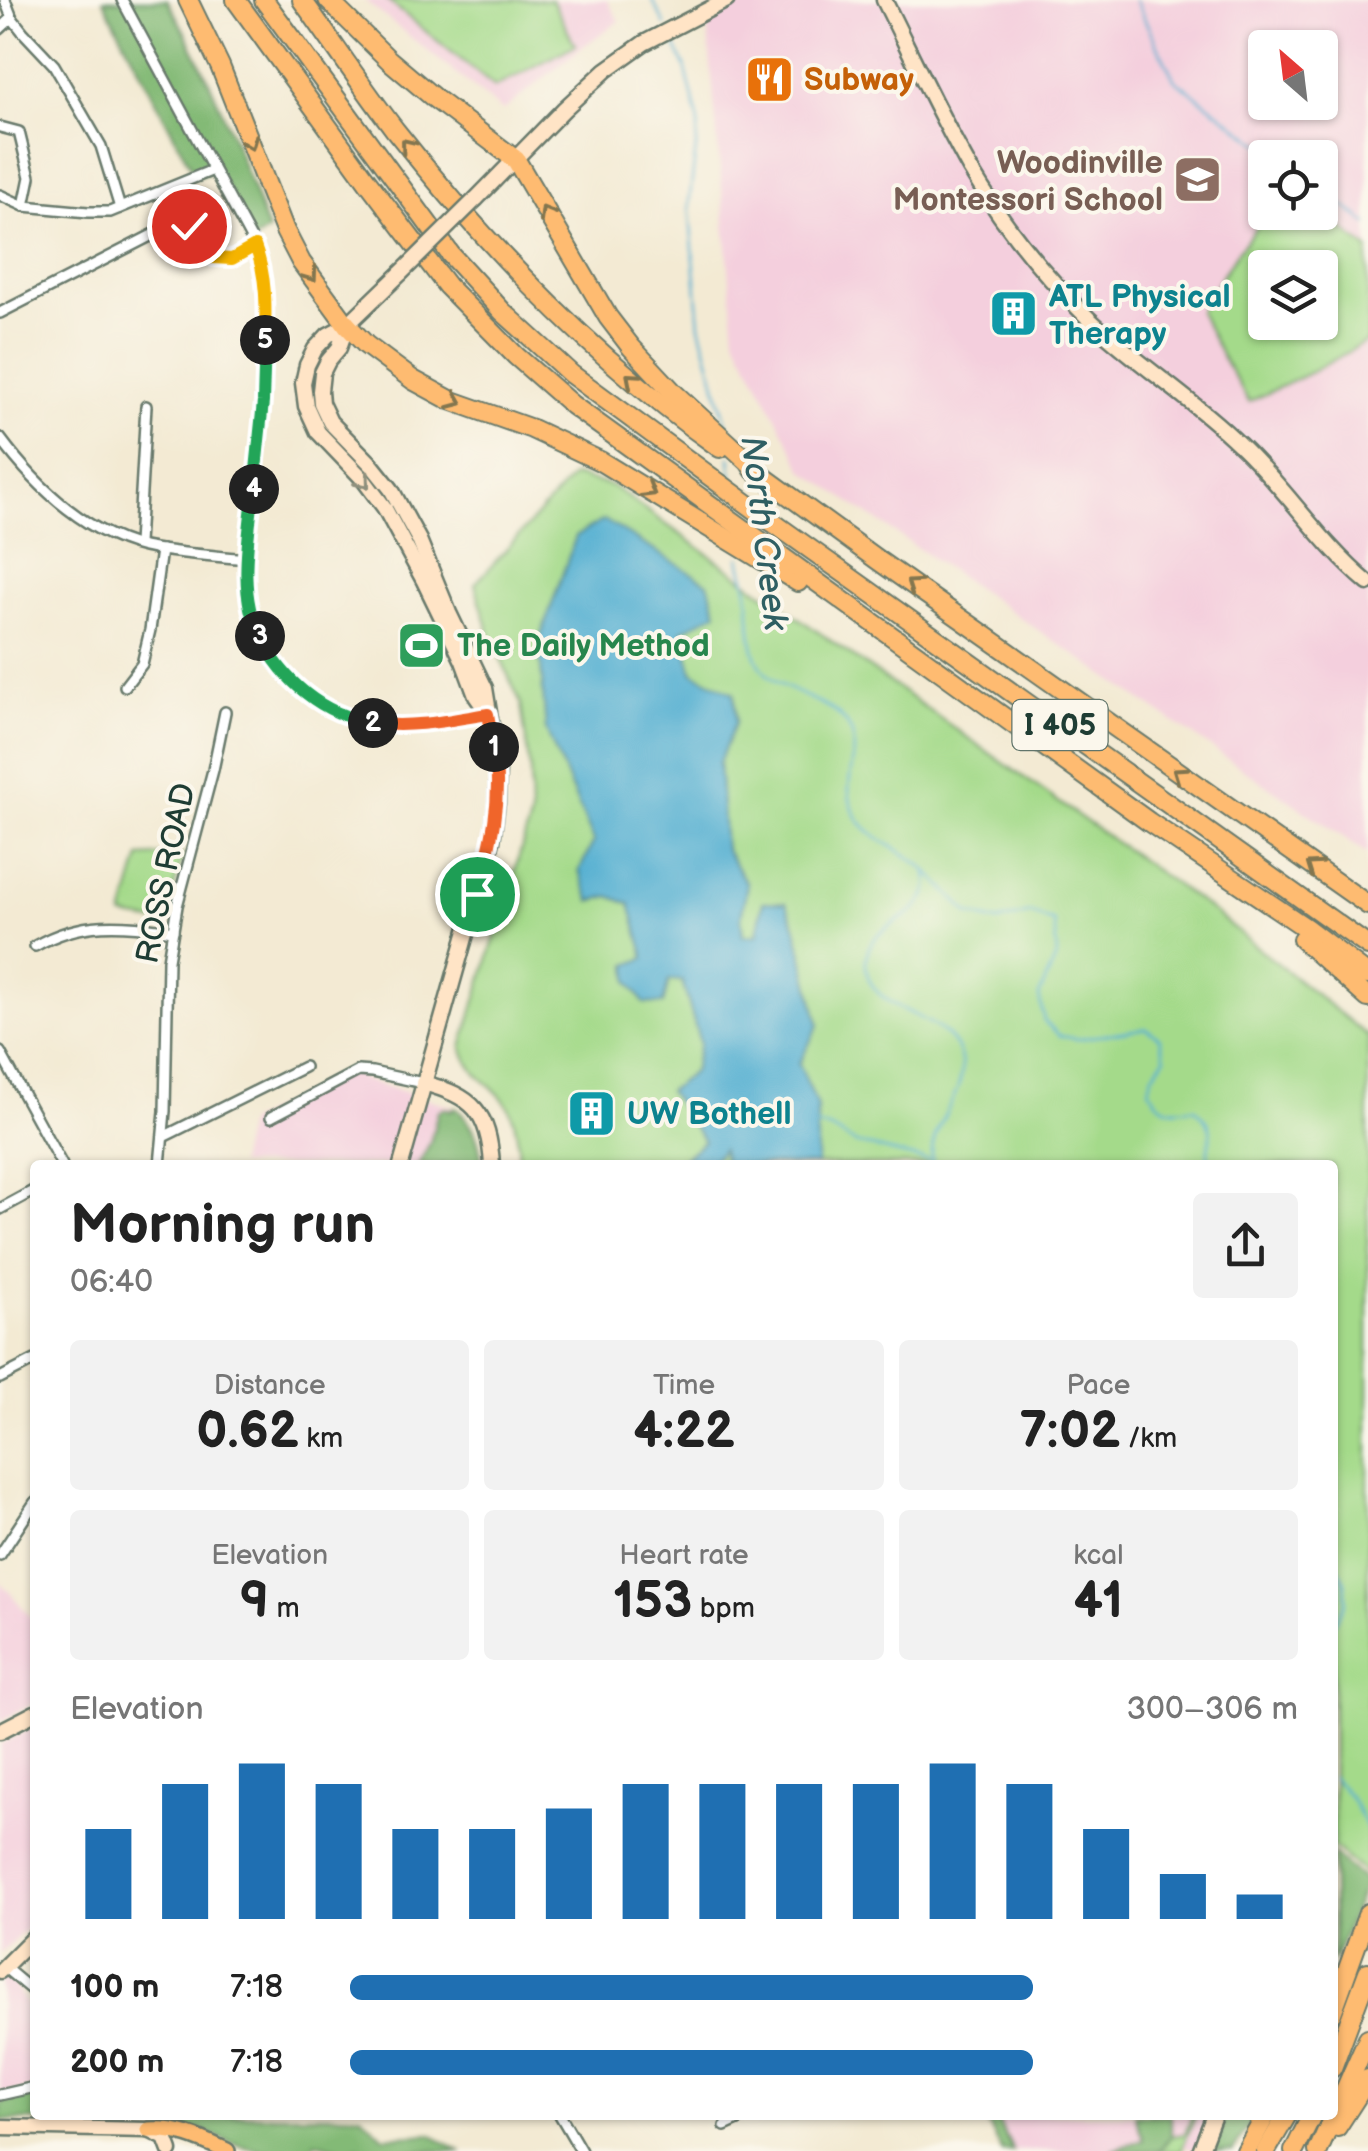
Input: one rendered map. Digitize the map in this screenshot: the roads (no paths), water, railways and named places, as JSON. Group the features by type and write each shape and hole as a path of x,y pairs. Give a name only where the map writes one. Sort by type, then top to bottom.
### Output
{"highway":[{"path":"188,0 220,66 284,231 301,262 366,345 450,400 559,440 600,461 927,660"},
{"name":"I 405","path":"236,0 447,286 483,325 572,405 716,504"},
{"name":"I 405","path":"246,0 412,230 511,342 580,401 927,660 1134,812 1368,975"},
{"name":"I 405","path":"264,0 433,231 502,311 571,374 713,473"},
{"name":"I 405","path":"276,0 460,253 546,342 753,503 1368,946"},
{"path":"302,0 394,128 492,242 608,358 678,418 707,431"},
{"path":"328,0 389,60 516,160 608,318 707,431 894,572 1368,905"},
{"name":"I 405","path":"753,503 1368,935"},
{"name":"I 405","path":"758,535 1368,963"},
{"path":"1280,911 1293,931 1368,998"},
{"path":"1338,1995 1368,1913"},
{"path":"1338,1980 1355,1948"},
{"path":"1338,2052 1368,1972"},
{"path":"1338,2106 1368,2038"},
{"path":"1318,2151 1368,2079"},
{"path":"1246,2151 1263,2120"},
{"path":"1266,2151 1283,2120"},
{"path":"1294,2151 1310,2120"},
{"path":"1318,2151 1332,2120"}],"main road":[{"path":"402,1160 492,842 498,766 485,688 416,535 371,464 314,404 303,383 307,365 328,334 348,325 590,84 631,52 727,0"},
{"path":"884,0 970,168 1030,254 1090,320 1195,404 1264,468 1336,553 1368,583"},
{"path":"423,1083 453,1091 470,1104 489,1135 492,1160"},
{"path":"0,1732 30,1716"},
{"path":"2,1969 30,1941"},
{"path":"1200,2151 1212,2120"},
{"path":"0,2127 171,2130 191,2134 228,2151"},
{"path":"149,2130 165,2138 170,2151"}],"street":[{"path":"4,0 12,18 54,66 101,146 120,208"},
{"path":"122,0 255,246 262,269 266,297 263,402 248,592 254,625 268,653 298,688 350,719 384,725 488,714"},
{"path":"0,29 12,18"},
{"path":"0,127 18,132 30,177 24,206"},
{"path":"0,195 24,206 110,212 213,170"},
{"path":"0,313 174,226 189,226 196,231 213,258 232,259 255,246"},
{"path":"138,544 146,406"},
{"path":"0,438 55,500 106,532 162,550 248,559"},
{"path":"125,686 142,664 162,550"},
{"name":"ROSS ROAD","path":"161,1160 168,960 177,906 225,712"},
{"path":"34,946 66,930 122,924 173,931"},
{"path":"0,1052 59,1160"},
{"path":"163,1137 304,1067"},
{"path":"271,1117 358,1071 423,1083"},
{"path":"0,1209 30,1193"},
{"path":"0,1378 30,1363"},
{"path":"0,1555 30,1510"},
{"path":"2,1969 30,1989"},
{"path":"0,2095 30,2088"},
{"path":"563,2120 581,2151"},
{"path":"725,2126 738,2120"}],"water":[{"path":"604,520 708,583 717,612 682,631 693,673 734,693 736,721 719,762 725,849 747,884 741,918 743,936 757,935 763,902 786,903 796,928 819,1024 799,1064 817,1105 817,1160 724,1160 722,1150 713,1160 682,1160 704,1141 668,1091 693,1072 700,1043 682,981 669,980 663,1004 644,1003 629,982 628,965 645,958 630,904 609,896 591,901 579,871 594,841 546,730 539,641 576,536"}],"waterway":[{"name":"North Creek","path":"652,0 665,25"},
{"path":"1135,0 1174,79 1255,140"},
{"name":"North Creek","path":"671,37 685,66 699,123 689,204 700,326 728,429"},
{"path":"1338,202 1368,224"},
{"name":"North Creek","path":"730,457 733,484"},
{"name":"North Creek","path":"740,557 753,645 761,666 778,682 825,705 844,721 853,739 849,792 859,820 879,839 927,871 928,887 923,899 876,938 866,961 869,978 877,991 947,1035 957,1048 961,1078 935,1136 933,1160"},
{"path":"928,872 969,914 998,922 1030,913 1054,922 1057,955 1039,996 1044,1021 1060,1036 1078,1039 1146,1028 1160,1038 1165,1058 1152,1076 1149,1089 1163,1106 1195,1108 1204,1117 1211,1131 1209,1160"},
{"path":"817,1126 829,1128 855,1143 925,1160"},
{"name":"North Creek","path":"1338,1567 1345,1583 1346,1601 1338,1616"},
{"name":"North Creek","path":"1338,1784 1351,1798 1368,1830"}],"place":[{"name":"Subway","path":"769,79"},
{"name":"Woodinville Montessori School","path":"1198,180"},
{"name":"ATL Physical Therapy","path":"1014,314"},
{"name":"The Daily Method","path":"422,645"},
{"name":"UW Bothell","path":"592,1113"}]}
